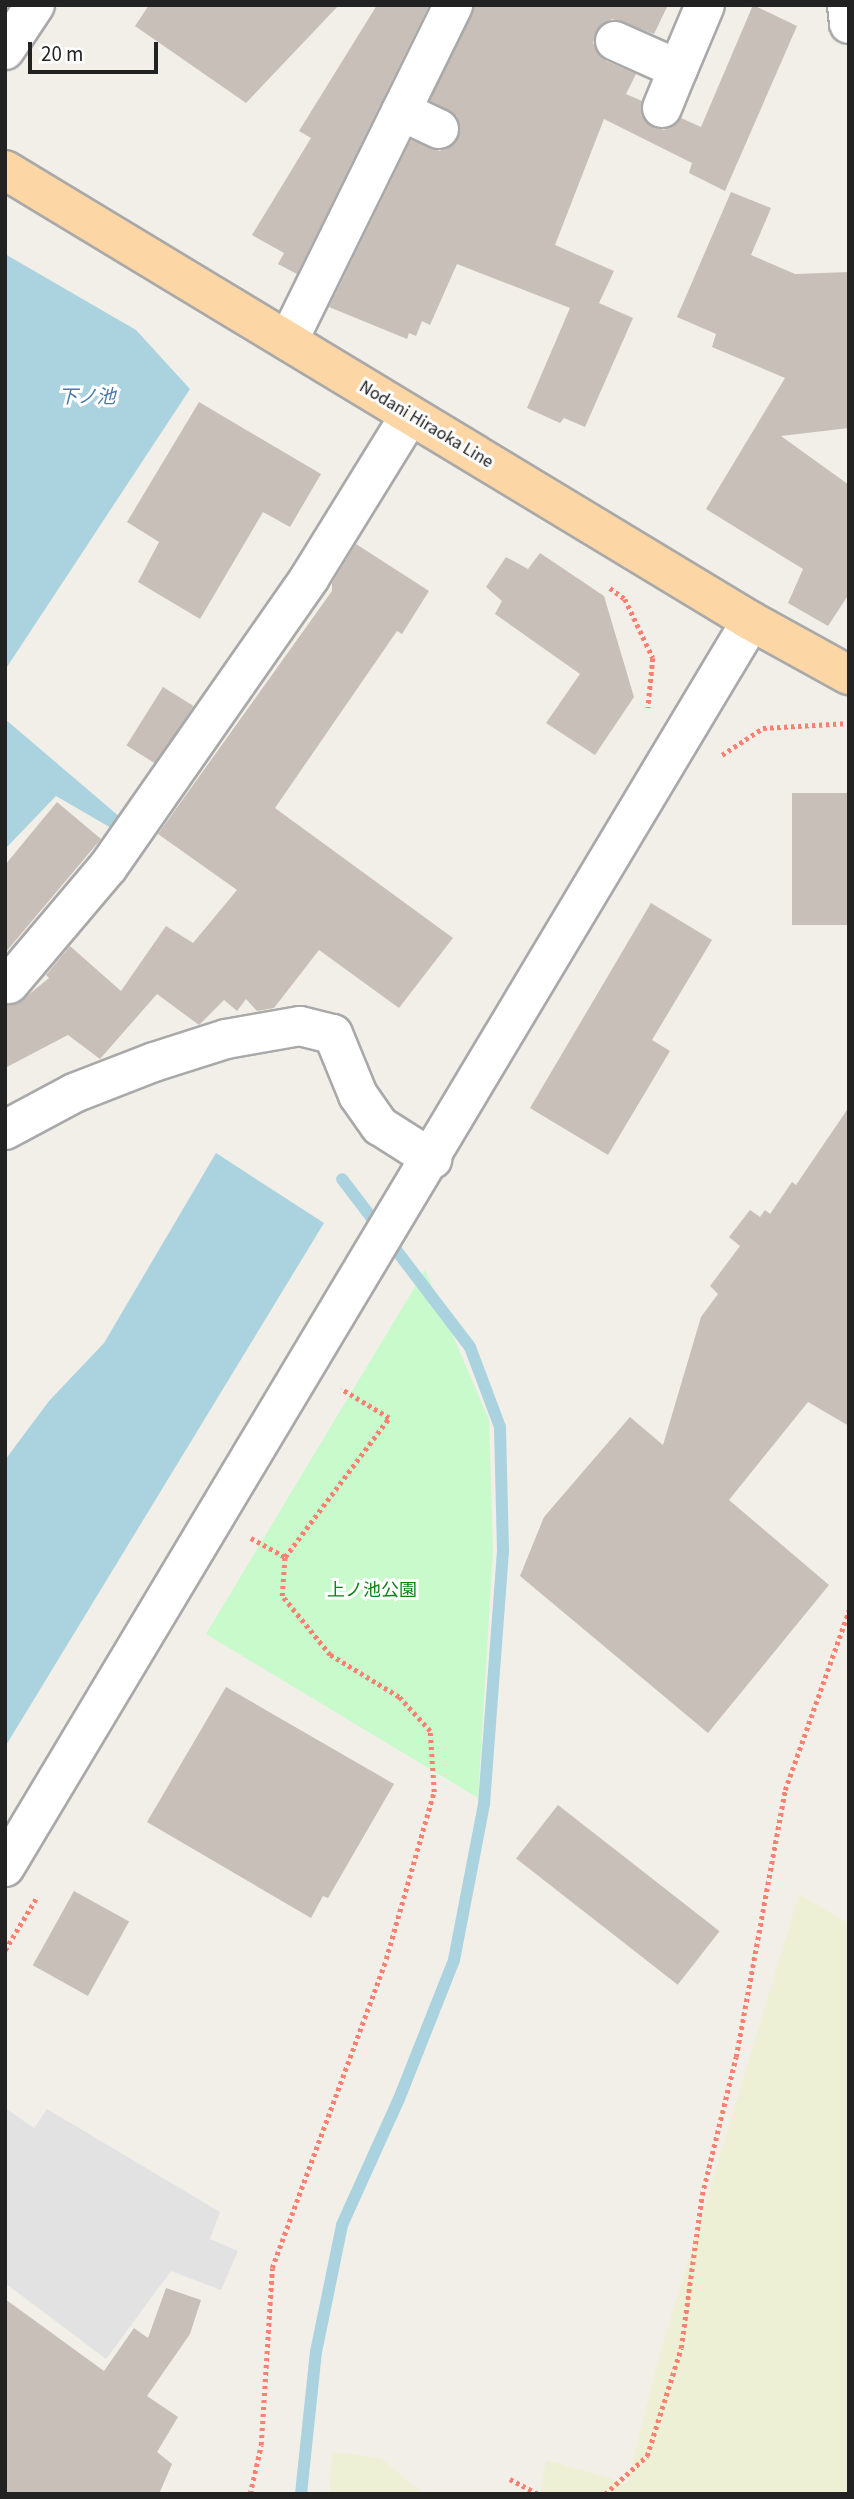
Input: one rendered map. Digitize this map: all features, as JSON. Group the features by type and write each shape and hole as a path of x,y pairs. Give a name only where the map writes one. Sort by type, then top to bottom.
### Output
{"main road":[{"name":"Nodani Hiraoka Line","path":"5,170 751,621 849,675"}],"street":[{"path":"5,50 35,5"},
{"path":"288,341 453,5"},
{"path":"662,108 705,5"},
{"path":"847,5 849,24"},
{"path":"615,41 678,69"},
{"path":"401,111 439,129"},
{"path":"9,984 108,867 310,577 410,415"},
{"path":"5,1867 432,1159 751,621"},
{"path":"5,1130 74,1094 154,1062 226,1039 300,1026 332,1034 358,1095 380,1126 432,1159"}],"path":[{"path":"719,758 762,728 849,723"},
{"path":"334,1401 348,1377"},
{"path":"250,2494 261,2445 272,2268 386,1959 434,1792 430,1731 399,1697 330,1655 282,1596 285,1557 389,1418 341,1389"},
{"path":"244,1550 258,1527"},
{"path":"251,1538 285,1557"},
{"path":"605,2494 647,2456 681,2348 702,2195 736,2057 785,1790 849,1610"},
{"path":"5,1950 40,1891"},
{"path":"510,2479 538,2494"}],"green space":[{"name":"上ノ池公園","path":"425,1270 489,1420 493,1551 478,1798 206,1634"},
{"path":"799,1894 849,1924 849,2494 540,2494 546,2460 627,2483 659,2357"},
{"path":"332,2452 381,2458 423,2494 329,2494"}],"shaded area":[{"path":"5,2108 34,2128 47,2109 220,2212 210,2239 238,2251 221,2290 171,2271 106,2359 5,2283"}],"water":[{"name":"下ノ池","path":"5,254 136,330 190,389 5,670"},
{"path":"5,719 121,818 118,832 56,796 5,849"},
{"path":"216,1153 324,1223 5,1747 5,1460 49,1401 104,1343"}],"building":[{"path":"149,5 339,5 246,103 135,26"},
{"path":"377,5 429,5 297,274 278,264 284,253 252,235 311,138 299,131"},
{"path":"475,5 668,5 654,34 612,19 602,24 593,43 606,61 636,74 626,94 642,101 645,122 664,130 681,118 701,127 753,5 797,26 725,191 689,173 692,163 604,119 555,245 614,271 599,303 633,318 585,427 564,418 560,423 527,408 570,308 457,264 430,325 422,321 416,336 409,333 407,339 329,307 411,140 440,151 458,139 457,116 430,101"},
{"path":"731,192 771,208 751,255 795,274 849,272 849,428 781,436 849,485 849,594 828,626 788,603 803,569 706,509 785,378 712,347 716,334 677,317"},
{"path":"199,402 321,474 290,527 263,512 200,619 138,582 159,542 127,522"},
{"path":"356,544 429,591 402,634 397,631 275,808 453,938 399,1008 319,950 274,1008 257,1011 246,999 237,1011 224,1000 199,1025 157,994 100,1059 68,1035 5,1068 5,1005 17,1004 49,978 46,975 70,946 121,991 166,926 193,943 237,890 158,834 332,591 332,583"},
{"path":"540,553 604,596 634,697 595,755 546,723 580,674 495,614 502,601 486,587 506,557 528,569"},
{"path":"163,687 194,706 157,765 126,746"},
{"path":"792,793 849,793 849,925 792,925"},
{"path":"57,802 101,839 5,953 5,865"},
{"path":"651,903 712,940 652,1040 670,1051 608,1155 530,1108"},
{"path":"849,1107 849,1426 808,1402 729,1500 829,1585 708,1733 520,1576 544,1517 630,1417 663,1445 701,1317 718,1294 710,1286 740,1246 729,1237 750,1210 760,1217 765,1210 770,1214 792,1182 796,1185"},
{"path":"226,1687 394,1784 328,1898 323,1896 311,1918 147,1822"},
{"path":"558,1805 720,1931 678,1985 516,1859"},
{"path":"74,1891 129,1922 88,1996 33,1965"},
{"path":"166,2288 201,2300 190,2334 147,2396 178,2417 157,2452 172,2464 159,2494 5,2494 5,2299 104,2371 134,2328 148,2338"}],"waterway":[{"path":"301,2494 316,2352 342,2225 399,2099 454,1960 484,1804 503,1551 500,1427 470,1347 342,1179"}]}
